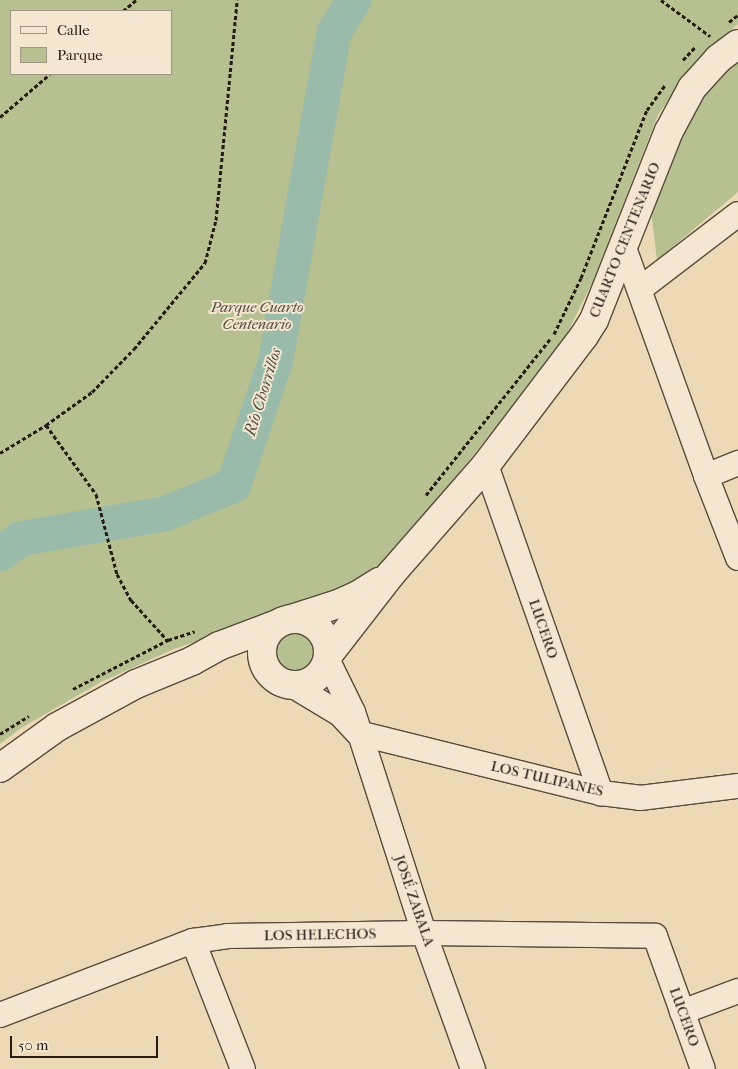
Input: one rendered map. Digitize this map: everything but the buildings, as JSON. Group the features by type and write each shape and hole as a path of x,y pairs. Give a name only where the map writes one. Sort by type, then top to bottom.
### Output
{"main road":[{"name":"CUARTO CENTENARIO","path":"185,664 240,660 280,679 301,684 311,681 320,674 328,657 391,574 486,465 594,320 669,131 692,88 718,59 726,33"},
{"name":"CUARTO CENTENARIO","path":"0,768 57,727 136,684 185,664 219,646 283,622 311,614 358,595 391,574"},
{"path":"280,679 262,654 267,633 283,622 306,620 316,625 324,634 328,657"}],"street":[{"path":"640,289 738,214"},
{"path":"623,245 706,476 738,558"},
{"path":"706,476 738,463"},
{"name":"LUCERO","path":"486,465 601,793"},
{"name":"JOSÉ ZABALA","path":"328,657 354,712 358,733 424,933 473,1069"},
{"name":"JOSÉ ZABALA","path":"280,679 340,714 358,733"},
{"name":"LOS TULIPANES","path":"358,733 601,793 640,798 738,786"},
{"name":"LOS HELECHOS","path":"0,1015 193,941 226,936 424,933 655,936"},
{"name":"LUCERO","path":"655,936 703,1069"},
{"path":"193,941 243,1069"},
{"path":"682,1012 738,991"}],"path":[{"path":"124,10 136,0"},
{"path":"0,453 46,425 92,392 127,356 205,263 216,220 237,0"},
{"path":"661,0 710,36"},
{"path":"680,65 690,50 710,36 726,33 738,15"},
{"path":"0,117 49,75"},
{"path":"423,499 556,331 582,278 647,110 669,80"},
{"path":"46,425 96,494 118,574 131,600 168,640 185,664"},
{"path":"66,694 96,676 168,640 204,628"},
{"path":"0,734 36,712"}],"green space":[{"name":"Parque Cuarto Centenario","path":"0,0 738,0 738,24 697,59 658,115 593,281 563,342 429,511 386,562 345,590 174,649 101,682 21,728 0,744"},
{"path":"738,57 738,192 657,260 651,211 692,109 715,78"},
{"path":"301,627 314,634 320,642 320,662 314,670 306,676 291,677 278,670 272,662 271,647 278,634 286,628"}],"waterway":[{"name":"Río Chorrillos","path":"0,553 21,538 165,513 233,485 275,361 334,31 353,0"}]}
